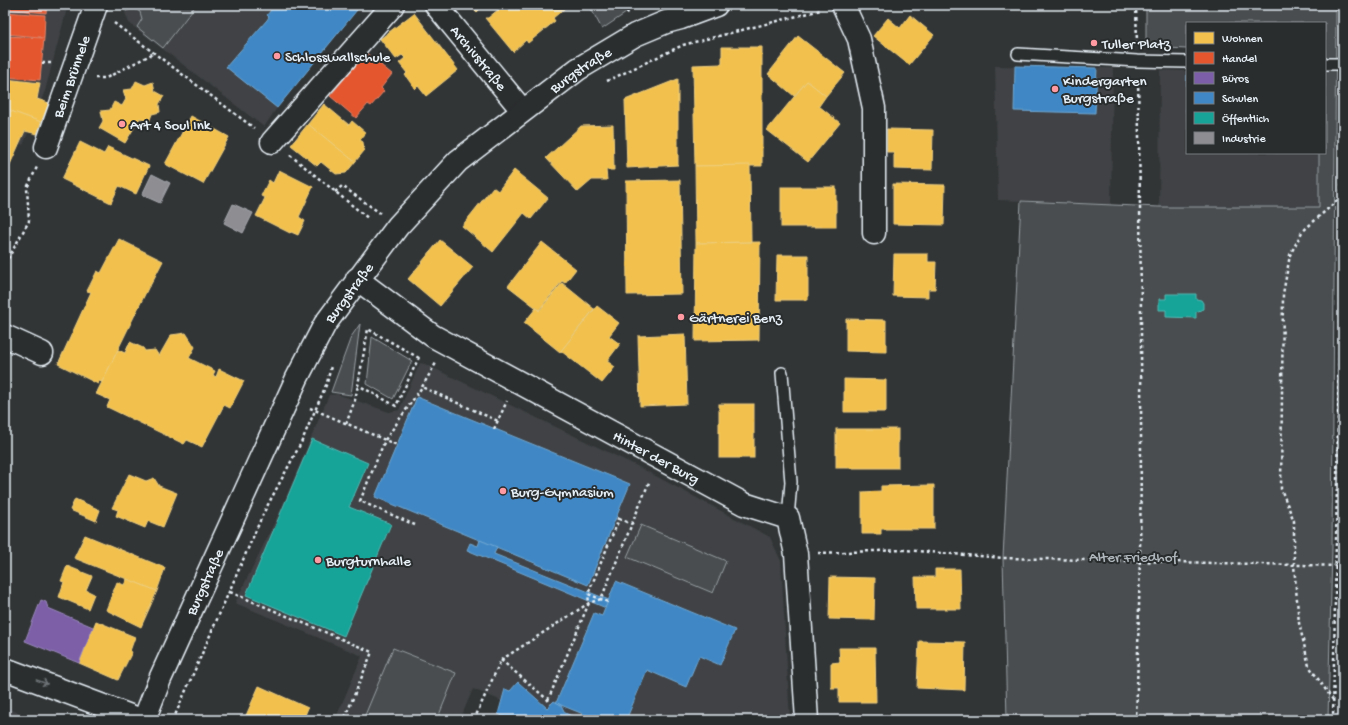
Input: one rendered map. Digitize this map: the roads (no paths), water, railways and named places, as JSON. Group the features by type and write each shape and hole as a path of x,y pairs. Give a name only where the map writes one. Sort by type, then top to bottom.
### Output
{"street":[{"name":"Beim Brünnele","path":"46,146 95,5"},
{"path":"272,142 394,5"},
{"name":"Archivstraße","path":"436,5 522,110"},
{"name":"Burgstraße","path":"142,720 297,378 325,324 357,279 398,226 458,161 522,110 578,69 635,35 666,22 716,5"},
{"path":"836,7 859,39 874,108 874,233"},
{"name":"Hinter der Burg","path":"357,279 433,336 744,504 788,518"},
{"path":"5,336 42,353"},
{"path":"788,518 796,554 807,720"},
{"path":"5,669 142,720"}],"lane":[{"path":"1018,54 1137,61 1186,62"},
{"path":"1326,64 1343,64"},
{"path":"782,373 791,482 788,518"}],"place":[{"name":"Tuller Platz","path":"1094,43"},
{"name":"Schlosswallschule","path":"277,56"},
{"name":"Kindergarten Burgstraße","path":"1055,89"},
{"name":"Art 4 Soul Ink","path":"122,124"},
{"name":"Gärtnerei Benz","path":"681,317"},
{"name":"Burg-Gymnasium","path":"503,491"},
{"name":"Burgturnhalle","path":"318,560"}],"park label":[{"name":"Alter Friedhof","path":"1133,556"}]}
